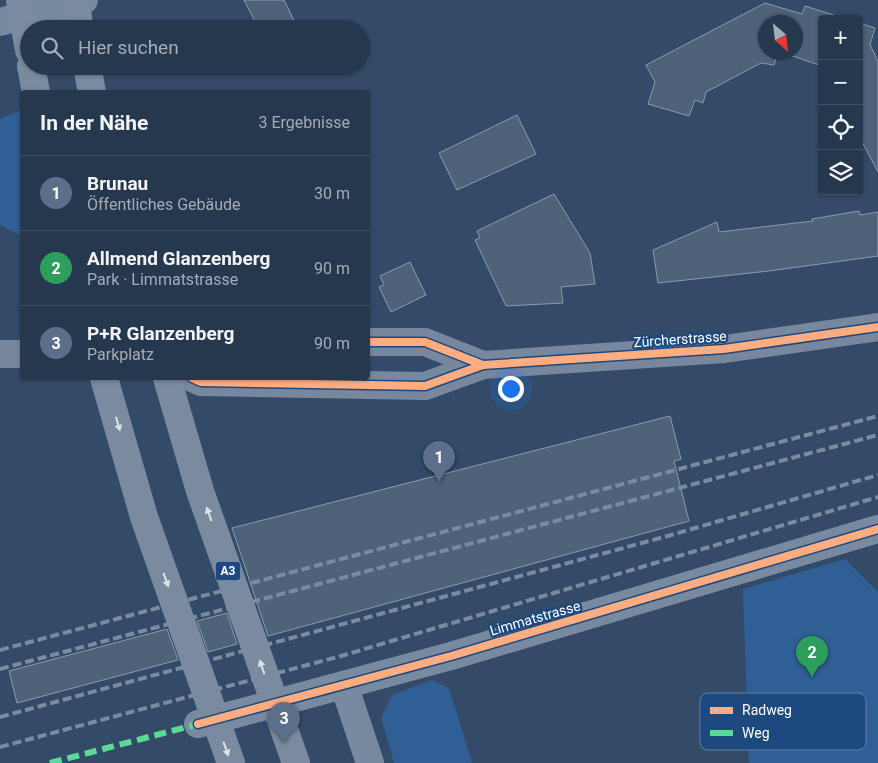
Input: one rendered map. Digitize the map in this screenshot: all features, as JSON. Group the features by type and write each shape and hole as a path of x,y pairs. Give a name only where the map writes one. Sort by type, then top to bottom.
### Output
{"highway":[{"path":"20,0 24,20"},
{"path":"75,0 78,20"},
{"path":"33,75 36,90"},
{"path":"89,75 92,90"},
{"path":"105,380 144,517 232,763"},
{"name":"A3","path":"168,380 200,491 296,763"}],"main road":[{"name":"Zürcherstrasse","path":"197,380 202,382 425,386 483,365 724,349 878,327"},
{"name":"Zürcherstrasse","path":"370,342 425,342 483,365"},
{"path":"0,354 20,354"}],"street":[{"path":"0,22 84,0"},
{"name":"Limmatstrasse","path":"198,724 344,686 878,529"},
{"path":"344,686 370,763"}],"shaded area":[{"path":"20,111 20,235 0,225 0,119"},
{"path":"845,559 878,592 878,763 749,763 749,750 866,750 866,693 747,693 743,589"},
{"path":"432,680 449,688 472,763 394,763 381,717 392,695"}],"building":[{"path":"244,0 284,0 294,20 254,20"},
{"path":"765,3 802,14 805,6 833,15 818,15 818,65 803,60 803,15 758,15 758,60 776,60 774,65 761,63 706,92 703,103 695,100 689,116 648,104 655,82 646,65"},
{"path":"863,24 875,28 870,45 878,61 878,172 863,144"},
{"path":"517,115 536,154 457,190 439,153"},
{"path":"554,194 590,253 595,284 561,287 563,303 506,306 475,240 480,238 477,231"},
{"path":"859,211 860,215 878,212 878,256 769,271 658,283 653,250 717,222 719,232 813,221 812,219"},
{"path":"410,262 426,295 391,312 379,287 384,285 380,276"},
{"path":"670,416 681,459 674,461 689,521 268,636 232,528"},
{"path":"227,613 237,644 208,652 197,621"},
{"path":"167,629 178,660 17,703 9,671"}],"railway":[{"path":"0,650 878,416"},
{"path":"0,669 878,435"},
{"path":"0,717 664,537 878,475"},
{"path":"0,747 341,656 878,497"}],"marked path":[{"path":"50,763 198,724"}],"cycle path":[{"path":"196,380 201,382 425,386 483,365 724,349 878,327"},
{"path":"370,342 425,342 483,365"},
{"path":"198,724 451,656 878,529"}],"place":[{"name":"Brunau","path":"439,482"},
{"name":"Allmend Glanzenberg","path":"812,677"},
{"name":"P+R Glanzenberg","path":"284,743"}]}
